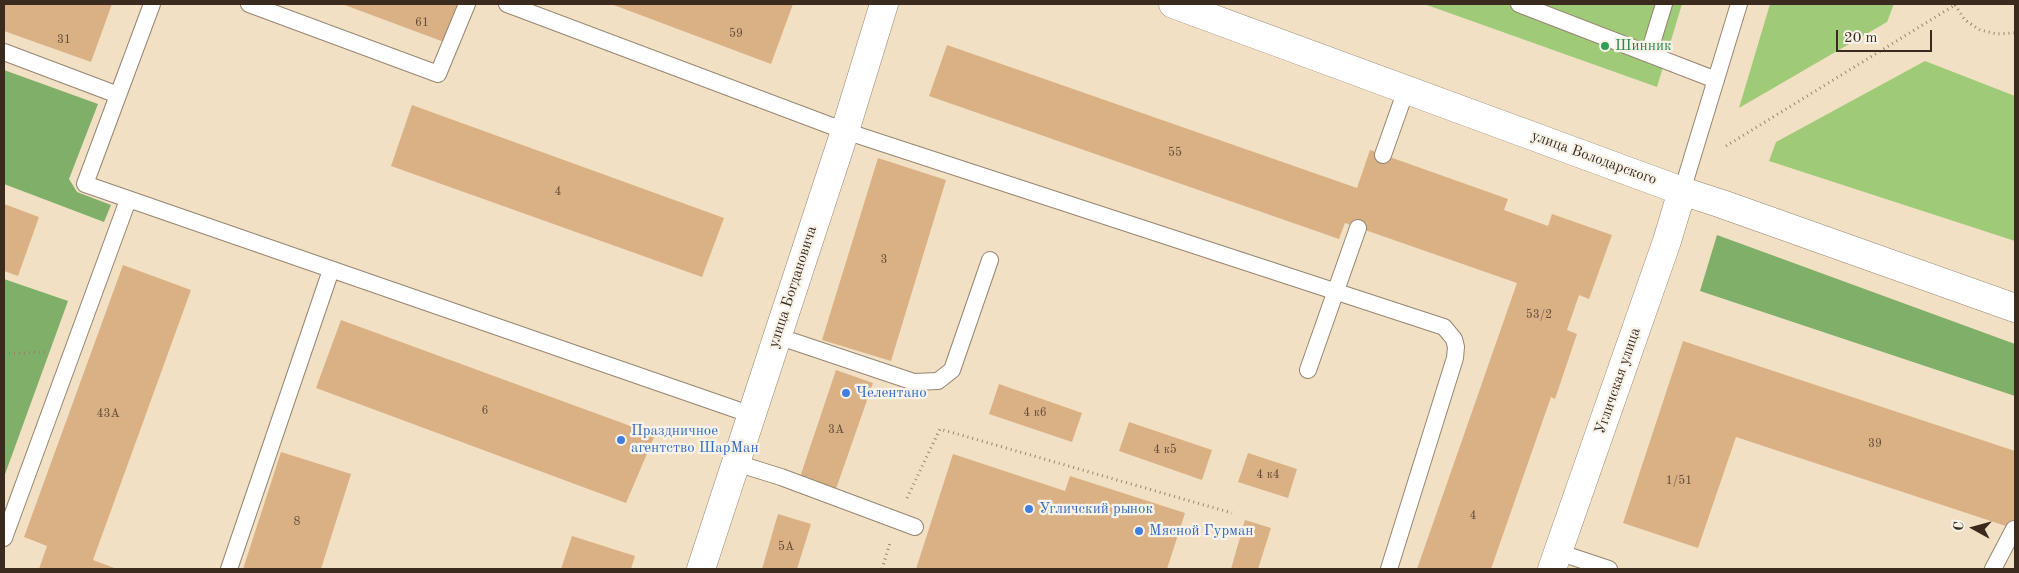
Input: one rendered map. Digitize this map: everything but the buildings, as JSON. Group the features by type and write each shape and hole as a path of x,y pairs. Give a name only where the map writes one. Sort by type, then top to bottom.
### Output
{"street":[{"name":"улица Богдановича","path":"701,569 845,131 884,4"},
{"name":"улица Володарского","path":"1181,5 1682,191 2015,308"},
{"name":"Угличская улица","path":"1555,561 1667,242 1682,191"}],"lane":[{"path":"152,4 85,184 752,415"},
{"path":"250,4 438,74 467,4"},
{"path":"507,4 845,131 1444,326 1450,332 1456,347 1455,358 1389,569"},
{"path":"1519,4 1716,80"},
{"path":"1649,53 1664,4"},
{"path":"1682,191 1739,4"},
{"path":"4,52 118,95"},
{"path":"1383,155 1406,90"},
{"path":"4,538 128,200"},
{"path":"1308,370 1358,228"},
{"path":"777,336 914,382 938,381 952,370 990,260"},
{"path":"229,569 331,270"},
{"path":"736,463 781,477 915,527"},
{"path":"1992,569 2014,529"},
{"path":"1555,561 1609,569"}],"path":[{"path":"1726,146 1955,4 1965,20 1980,30 1997,34 2015,33"},
{"path":"4,354 72,351"},
{"path":"882,569 897,520 940,429 1232,513"}],"green space":[{"name":"Шинник","path":"1424,4 1682,4 1657,87"},
{"path":"1770,4 1894,4 1887,22 1739,108"},
{"path":"1925,61 2015,96 2015,241 1769,161 1776,142"},
{"path":"4,70 98,104 69,179 77,192 111,205 104,222 4,184"},
{"path":"1717,235 2015,344 2015,396 1700,291"},
{"path":"4,279 68,301 4,477"}],"place":[{"name":"Шинник","path":"1605,46"},
{"name":"Челентано","path":"846,393"},
{"name":"Праздничное агентство ШарМан","path":"621,440"},
{"name":"Угличский рынок","path":"1029,509"},
{"name":"Мясной Гурман","path":"1139,531"}]}
